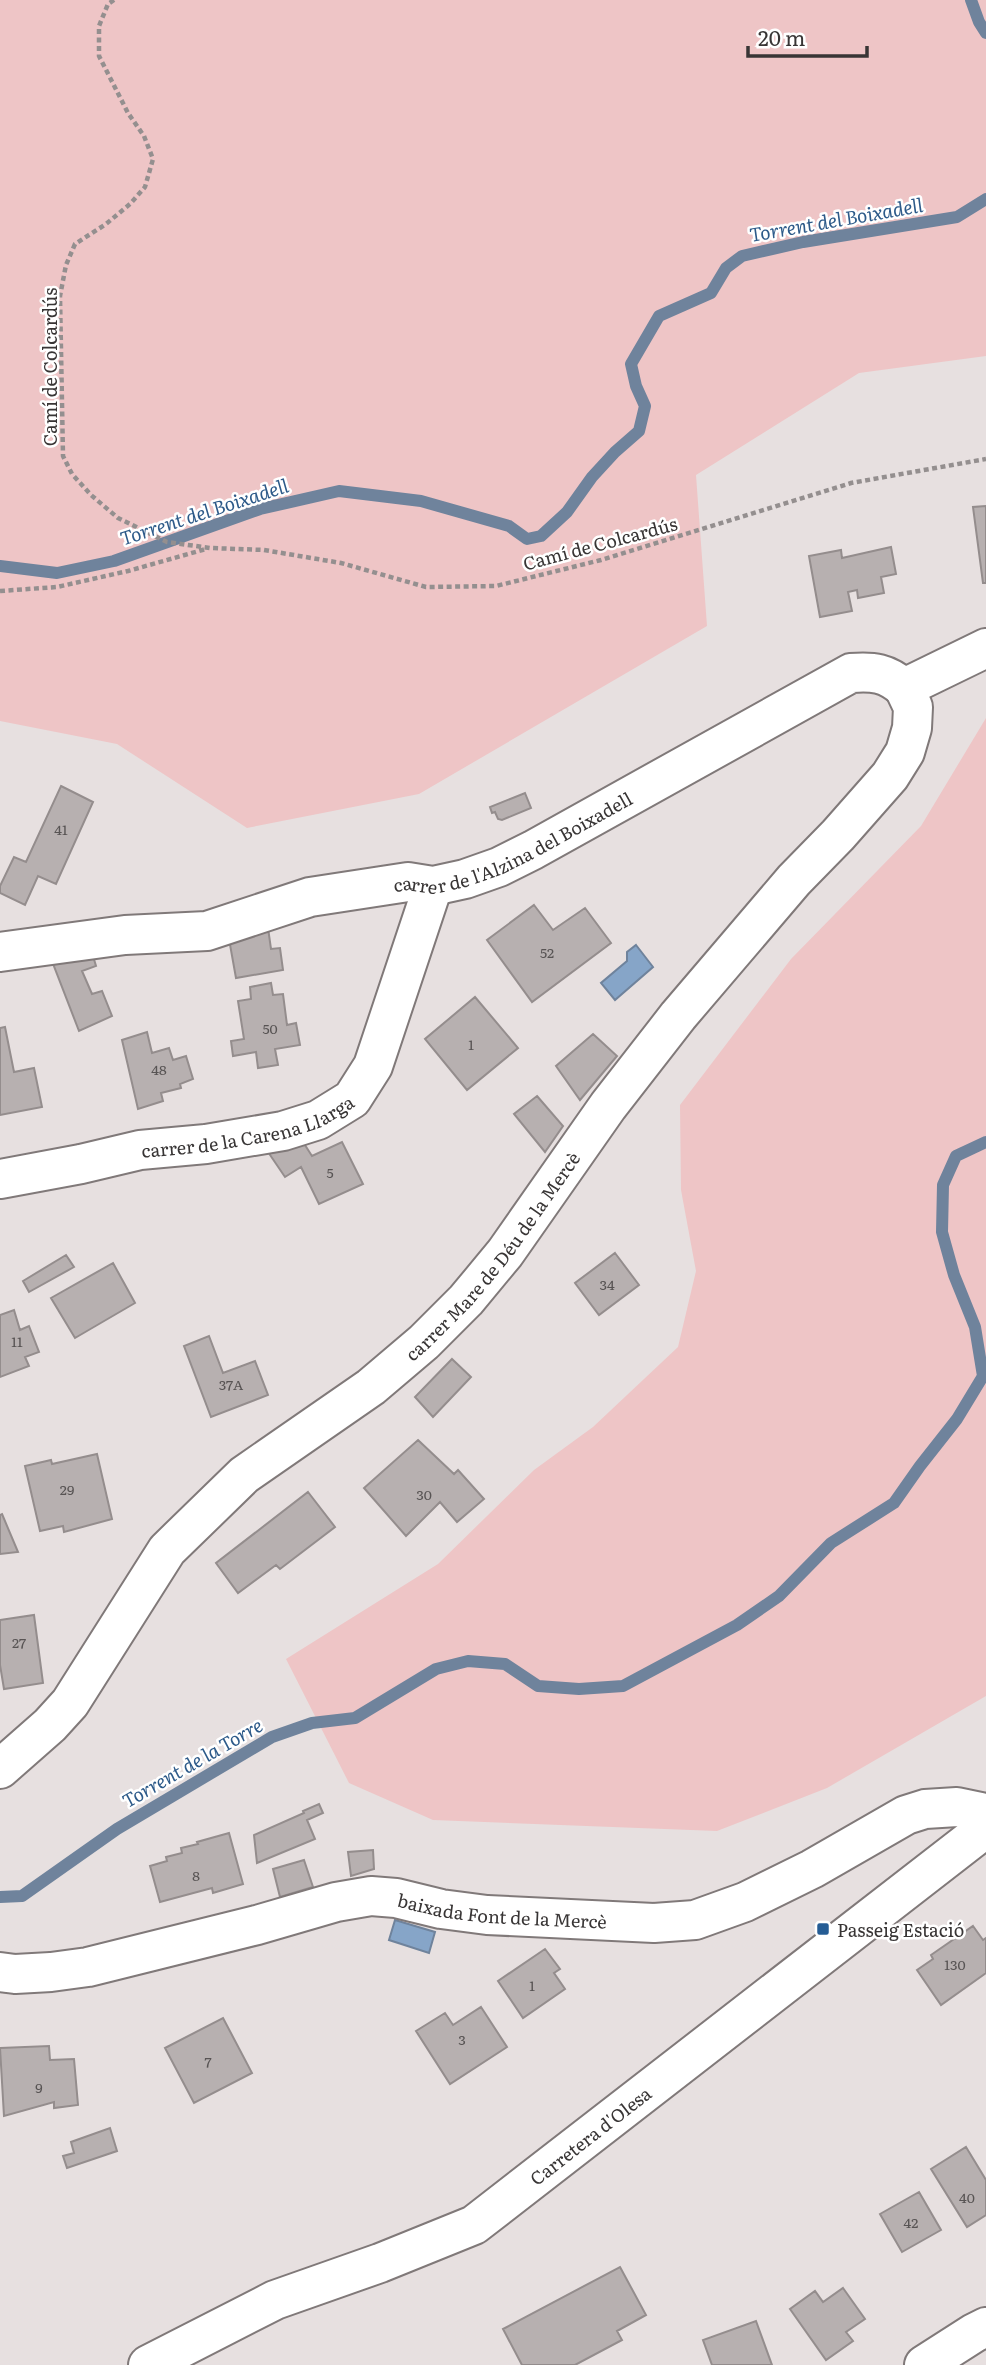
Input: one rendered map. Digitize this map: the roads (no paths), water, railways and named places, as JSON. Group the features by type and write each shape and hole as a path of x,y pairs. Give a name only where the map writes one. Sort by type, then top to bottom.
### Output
{"street":[{"path":"904,688 986,648"},
{"name":"carrer de l'Alzina del Boixadell","path":"0,952 125,935 206,931 321,895 408,882 433,887 466,879 533,850 851,673 871,671 891,677 904,688"},
{"name":"carrer Mare de Déu de la Mercè","path":"0,1769 50,1725 70,1703 167,1550 244,1475 371,1387 424,1342 466,1300 505,1253 608,1106 678,1016 794,880 890,776 905,752 912,728 913,707 904,688"},
{"name":"carrer de la Carena Llarga","path":"0,1179 140,1150 206,1144 284,1131 318,1120 352,1099 373,1066 433,887"},
{"name":"baixada Font de la Mercè","path":"0,1972 51,1972 88,1966 233,1932 335,1902 371,1896 397,1898 441,1909 486,1915 654,1923 695,1920 745,1902 813,1869 906,1815 925,1809 957,1807 981,1812 986,1816"},
{"name":"Carretera d'Olesa","path":"148,2365 275,2300 380,2263 474,2225 986,1828"},
{"path":"924,2365 986,2328"}],"water":[{"path":"636,945 653,967 615,1000 601,983 627,961 627,952"},
{"path":"395,1920 435,1932 429,1953 389,1940"}],"waterway":[{"path":"971,0 986,33"},
{"name":"Torrent del Boixadell","path":"0,566 57,573 114,561 260,509 339,491 421,501 509,526 527,539 541,536 567,512 592,477 615,452 639,431 645,406 636,386 631,364 659,316 711,293 726,268 742,256 803,242 957,217 986,199"},
{"name":"Torrent de la Torre","path":"0,1897 22,1896 117,1829 272,1737 312,1723 355,1718 436,1669 468,1661 505,1664 538,1686 579,1689 623,1686 737,1625 779,1596 831,1543 894,1503 957,1419 983,1376 975,1327 954,1275 942,1232 943,1185 956,1156 986,1142"}],"place":[{"name":"Passeig Estació","path":"823,1929"}]}
